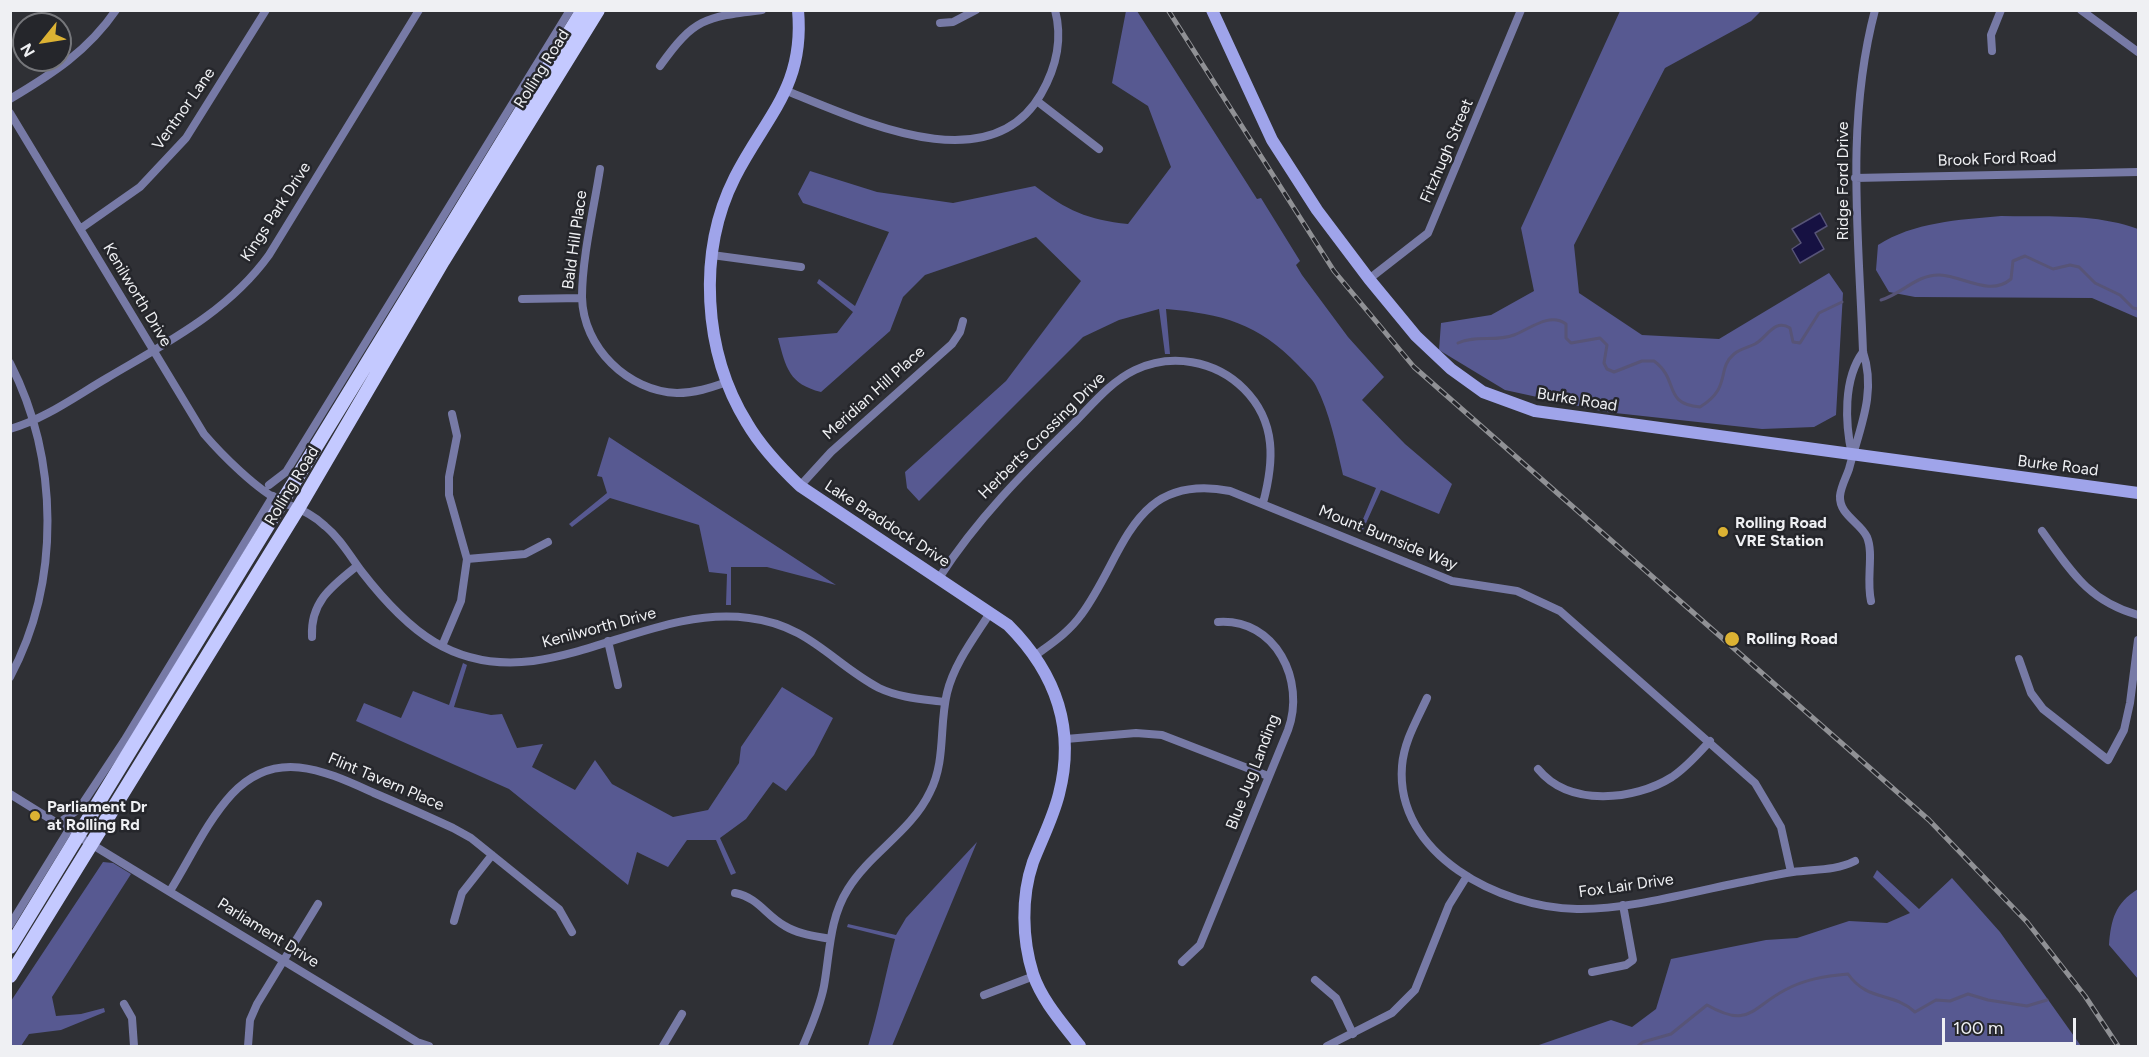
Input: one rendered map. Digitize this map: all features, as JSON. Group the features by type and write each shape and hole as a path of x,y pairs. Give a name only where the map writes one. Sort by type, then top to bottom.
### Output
{"main road":[{"name":"Rolling Road","path":"10,947 76,833 153,714 281,497 583,10"},
{"name":"Rolling Road","path":"10,976 299,507 438,270 598,10"},
{"path":"124,741 153,714"}],"street":[{"path":"10,99 69,62 89,44 116,10"},
{"name":"Ventnor Lane","path":"80,229 140,188 186,138 266,10"},
{"name":"Kings Park Drive","path":"10,429 32,421 153,351 216,311 257,272 419,10"},
{"name":"Rolling Road","path":"269,485 286,472 570,10"},
{"path":"660,66 683,35 698,24 723,15 762,10"},
{"name":"Lake Braddock Drive","path":"798,10 798,46 787,91 733,180 719,221 712,255 711,317 726,382 759,441 800,486 1008,625 1036,655 1054,692 1066,739 1059,796 1033,864 1026,896 1025,933 1034,976 1054,1013 1080,1047"},
{"path":"940,23 953,22 976,10"},
{"path":"787,91 867,121 925,138 947,141 971,140 996,132 1019,118 1037,101 1048,82 1058,52 1058,26 1055,10"},
{"name":"Burke Road","path":"1212,10 1272,140 1317,210 1369,279 1439,358 1467,382 1502,401 1544,412 2139,493"},
{"name":"Fitzhugh Street","path":"1369,279 1428,233 1521,10"},
{"name":"Ridge Ford Drive","path":"1852,455 1862,430 1869,371 1863,352 1855,177 1859,85 1875,10"},
{"path":"1992,51 1993,25 2001,10"},
{"path":"2081,10 2139,52"},
{"path":"1037,101 1099,149"},
{"name":"Kenilworth Drive","path":"10,113 204,434 227,459 254,480 327,527 402,619 442,646 477,658 519,662 552,657 707,616 753,618 784,626 807,637 885,690 945,702"},
{"name":"Bald Hill Place","path":"600,169 582,298 586,321 597,346 613,365 632,380 655,389 679,393 703,390 726,382"},
{"name":"Brook Ford Road","path":"1855,177 2139,172"},
{"path":"712,255 801,267"},
{"path":"522,299 582,298"},
{"name":"Meridian Hill Place","path":"800,486 831,452 952,344 960,332 963,321"},
{"name":"Ridge Ford Drive","path":"1852,455 1846,428 1848,407 1853,365 1863,352"},
{"name":"Herberts Crossing Drive","path":"939,578 980,519 1037,459 1116,382 1134,371 1155,363 1183,361 1209,367 1233,379 1252,398 1265,421 1272,446 1271,470 1263,503"},
{"path":"10,363 32,421 45,478 46,546 35,613 10,677"},
{"path":"442,646 461,601 467,560 449,495 449,477 457,436 452,414"},
{"path":"1852,455 1842,489 1841,502 1848,517 1863,531 1867,539 1870,555 1867,580 1871,601"},
{"name":"Kenilworth Drive","path":"254,480 269,485 281,497"},
{"name":"Mount Burnside Way","path":"1036,655 1062,635 1080,617 1128,530 1146,510 1178,492 1206,488 1230,491 1452,580 1517,591 1550,605 1746,772 1765,796 1781,827 1791,872"},
{"name":"Rolling Road","path":"63,820 79,809 281,497"},
{"path":"2042,531 2090,592 2122,610 2139,615"},
{"path":"467,560 525,554 548,542"},
{"path":"312,637 313,617 321,598 357,566"},
{"path":"803,1047 819,1005 834,920 848,888 917,815 930,792 939,765 945,702 955,671 990,613"},
{"name":"Blue Jug Landing","path":"1182,962 1200,945 1288,730 1294,708 1293,684 1288,666 1274,646 1257,630 1243,624 1218,622"},
{"path":"2019,659 2031,693 2043,709 2108,760 2124,730 2139,640"},
{"path":"608,641 618,685"},
{"name":"Fox Lair Drive","path":"1427,698 1404,751 1401,779 1410,816 1421,834 1440,854 1467,876 1502,894 1541,905 1578,909 1623,904 1791,872 1840,868 1855,861"},
{"path":"1066,739 1136,733 1162,735 1268,776"},
{"path":"1538,769 1554,784 1579,793 1606,796 1629,794 1651,788 1672,777 1710,741"},
{"name":"Flint Tavern Place","path":"170,891 232,793 253,777 289,766 314,768 453,828 492,855 559,909 572,932"},
{"name":"Parliament Drive","path":"10,794 284,960 415,1044 429,1047"},
{"name":"Parliament Drive","path":"48,817 63,820 76,833"},
{"name":"Rolling Road","path":"10,925 76,833"},
{"path":"454,921 462,893 492,855"},
{"path":"1327,1047 1392,1013 1415,990 1449,905 1467,876"},
{"path":"735,893 749,896 785,927 830,939"},
{"path":"248,1047 248,1030 254,1011 318,904"},
{"path":"1592,972 1626,965 1634,960 1623,904"},
{"path":"984,995 1034,976"},
{"path":"1316,980 1336,998 1353,1034"},
{"path":"124,1004 132,1018 134,1047"},
{"path":"663,1047 682,1014"}],"shaded area":[{"path":"1126,11 1137,11 1257,199 1261,198 1300,261 1296,265 1302,275 1348,337 1384,377 1362,400 1405,444 1452,484 1439,514 1381,490 1362,532 1358,531 1376,488 1343,475 1329,418 1316,386 1310,378 1283,351 1253,330 1222,318 1166,309 1170,354 1165,354 1159,309 1119,320 1083,337 919,501 907,488 905,472 1006,381 1081,281 1036,237 925,275 903,297 890,331 821,392 810,389 790,373 778,338 837,333 853,312 817,283 819,279 855,306 889,232 803,203 798,194 810,171 877,192 953,203 1035,186 1057,202 1089,217 1128,224 1171,167 1148,106 1112,83"},
{"path":"1620,11 1761,11 1751,21 1665,68 1574,245 1579,293 1642,335 1719,339 1829,273 1843,293 1836,415 1814,427 1762,429 1606,412 1505,390 1439,350 1441,323 1491,315 1534,291 1521,228"},
{"path":"1820,213 1827,226 1815,233 1824,249 1800,263 1792,249 1801,243 1792,229"},
{"path":"2001,216 2088,218 2138,229 2138,318 2092,298 1915,297 1889,292 1876,270 1878,245 1892,237 1937,223"},
{"path":"609,437 836,585 767,567 731,567 731,605 726,605 727,574 709,572 699,525 610,498 572,527 569,524 607,493 602,477 597,476"},
{"path":"463,663 467,665 454,707 491,715 502,714 517,748 543,744 532,767 575,790 595,760 612,784 673,817 708,810 739,763 741,747 782,687 833,718 814,755 786,791 773,782 746,819 720,838 736,873 731,875 716,840 687,840 668,867 637,852 628,885 509,789 356,721 364,703 401,718 413,691 449,705"},
{"path":"977,842 892,1046 868,1046 895,939 847,927 848,924 896,935 906,918"},
{"path":"103,862 113,863 131,874 52,997 56,1016 81,1014 104,1008 105,1012 61,1030 29,1034 21,1046 11,1046 11,1001"},
{"path":"1877,870 1919,909 1952,878 2000,932 2081,1046 1536,1046 1611,1020 1632,1027 1656,1009 1671,959 1766,940 1797,938 1849,921 1887,923 1910,913 1873,877"},
{"path":"2138,889 2138,979 2109,945 2113,920 2119,906"}],"waterway":[{"path":"1881,300 1917,281 1932,276 1949,276 1985,286 2003,284 2011,279 2013,261 2025,256 2053,269 2070,265 2079,267 2095,283 2120,295 2133,308 2138,309"},
{"path":"1458,343 1471,339 1507,337 1546,321 1560,321 1566,324 1566,338 1571,343 1600,338 1607,345 1604,363 1607,369 1614,372 1642,361 1654,361 1662,368 1680,401 1700,407 1716,393 1726,366 1734,354 1755,344 1779,325 1790,328 1793,342 1800,343 1819,313 1842,302"},
{"path":"1638,1046 1643,1042 1671,1034 1707,1005 1721,1012 1741,1016 1800,983 1848,974 1864,989 1906,1005 1915,1012 1936,1000 1950,1001 1968,994 1988,1000 2027,1006 2047,1000"}],"railway":[{"path":"1168,10 1334,271 1414,367 1929,820 2027,922 2085,996 2118,1046"}],"place":[{"name":"Rolling Road VRE Station","path":"1723,532"},
{"name":"Rolling Road","path":"1732,639"},
{"name":"Parliament Dr at Rolling Rd","path":"35,816"}]}
